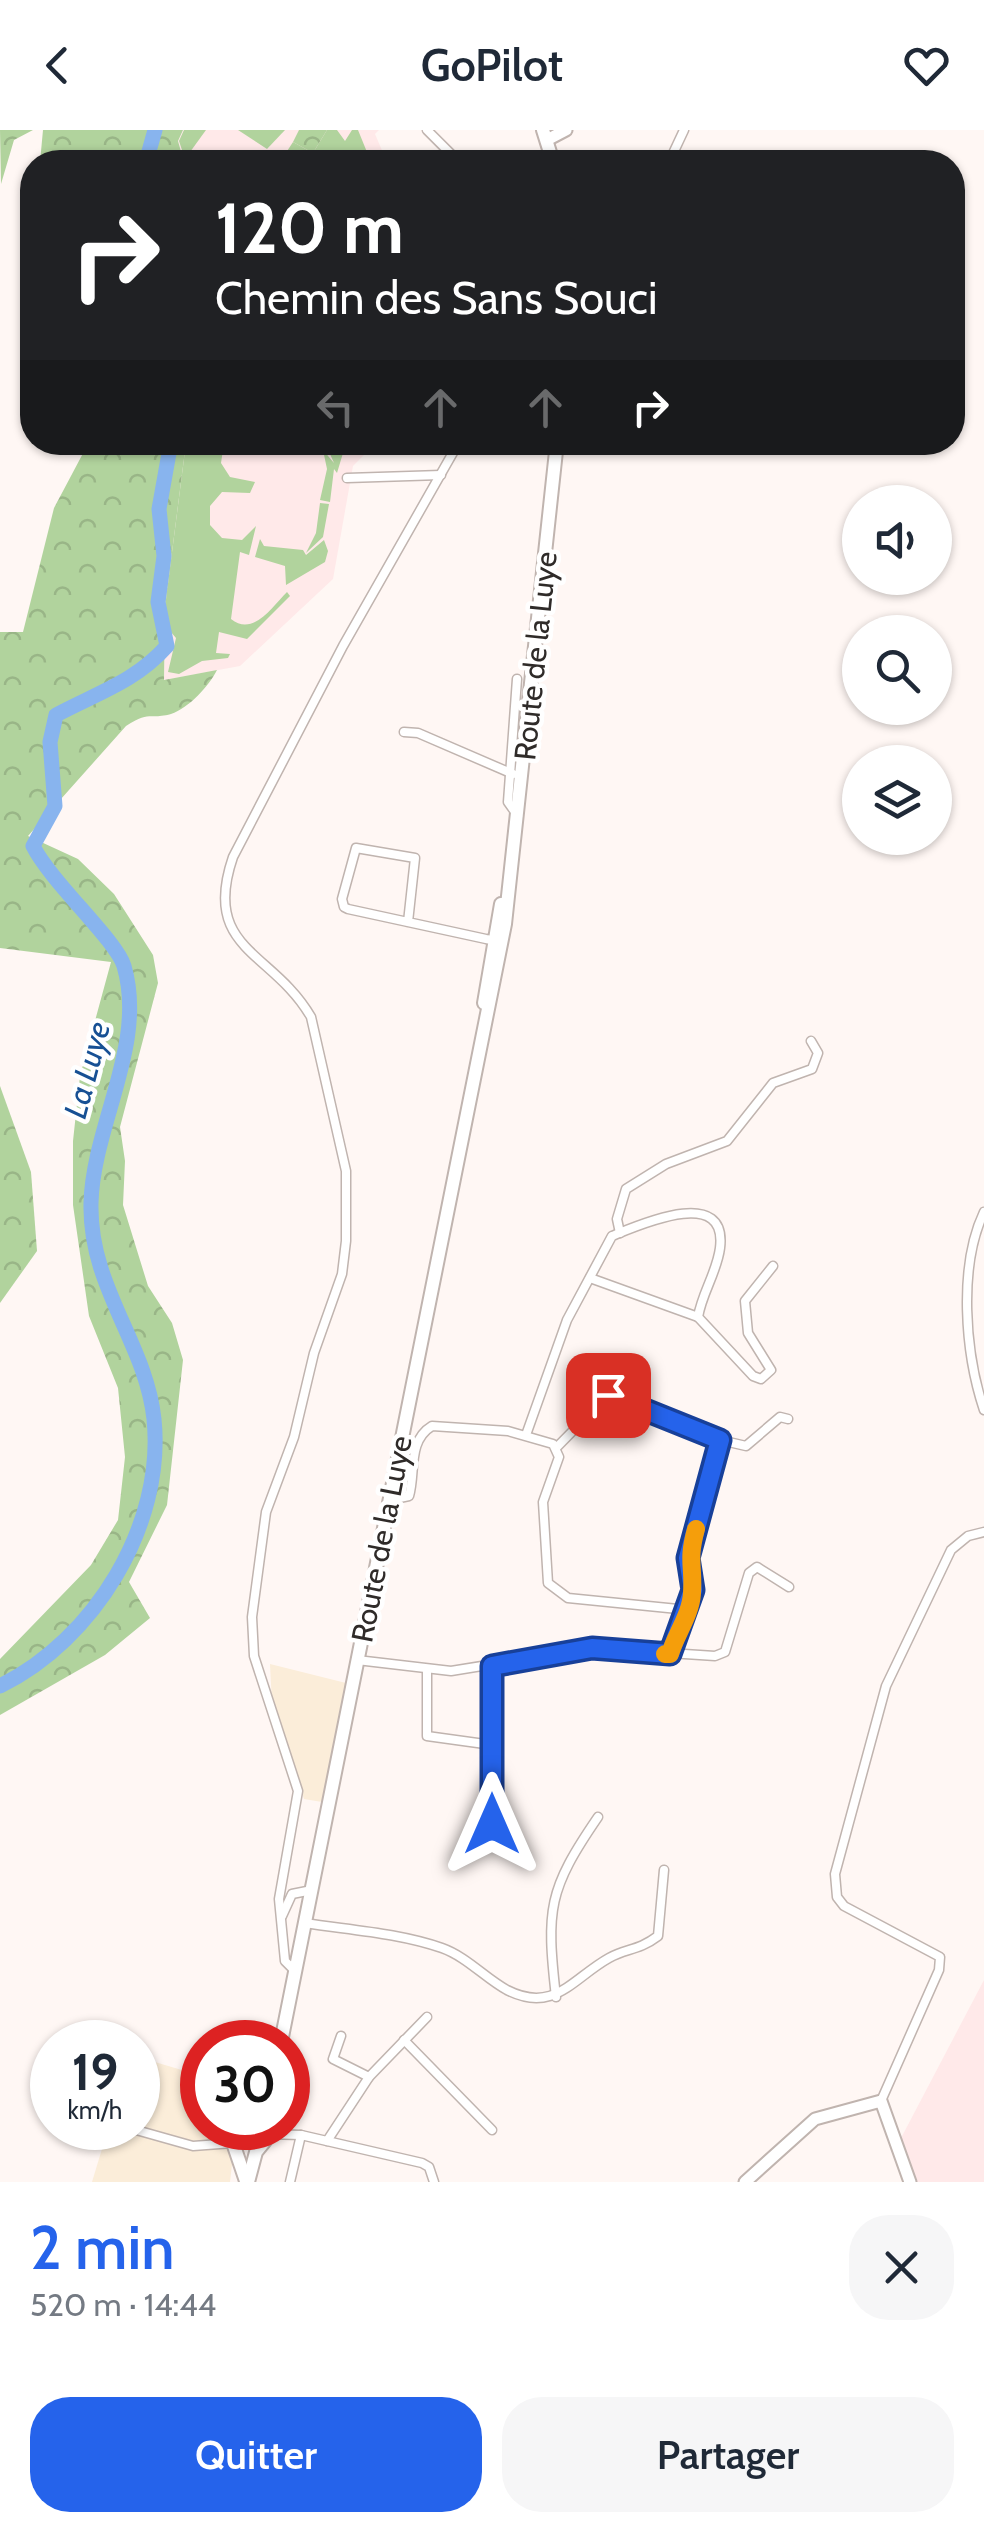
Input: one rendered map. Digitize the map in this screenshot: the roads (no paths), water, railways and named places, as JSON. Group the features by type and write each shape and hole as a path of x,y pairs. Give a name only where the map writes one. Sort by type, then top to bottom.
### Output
{"main road":[{"name":"Route de la Luye","path":"285,2020 483,1035 518,816 556,455"},
{"path":"237,2150 247,2182"},
{"path":"247,2182 256,2152 248,2150"}],"street":[{"path":"427,130 447,150"},
{"path":"545,135 566,130"},
{"path":"296,1972 285,1961 281,1918 283,1874 297,1816 298,1791 254,1656 252,1617 266,1512 294,1437 314,1353 342,1274 349,1212 346,1172 311,1017 300,998 239,943 224,909 223,887 233,857 342,646 452,455"},
{"path":"347,478 442,475"},
{"path":"517,679 509,808 518,816"},
{"path":"404,732 418,733 512,774"},
{"path":"408,922 415,858 356,848 342,899 344,907 408,922 498,941"},
{"path":"620,1233 618,1220 626,1190 666,1164 727,1142 773,1083 812,1069 818,1054 811,1042"},
{"path":"526,1435 567,1320 612,1236 680,1212 696,1213 716,1226 720,1246 698,1317"},
{"path":"984,1212 971,1248 968,1352 984,1410"},
{"path":"590,1278 698,1317 753,1376 769,1376 771,1370 743,1319 745,1302 773,1266"},
{"path":"556,1448 608,1395 720,1440 746,1446 780,1417 788,1418"},
{"path":"390,1500 403,1500 412,1491 410,1466 426,1428 440,1425 526,1435 556,1448"},
{"path":"670,1654 693,1590 688,1558 720,1440"},
{"path":"556,1448 558,1457 543,1502 548,1583 568,1598 688,1610"},
{"path":"910,2182 881,2101 939,1970 940,1957 844,1906 836,1896 835,1874 886,1686 951,1550 968,1536 984,1532"},
{"path":"357,1660 427,1671 492,1666 592,1648 715,1656 724,1652 750,1574 756,1567 788,1587"},
{"path":"492,1666 492,1824"},
{"path":"427,1671 427,1736 492,1745"},
{"path":"556,1997 549,1931 552,1898 570,1858 598,1816"},
{"path":"305,1923 425,1942 450,1951 509,1991 529,1998 556,1997 610,1957 639,1950 658,1936 664,1870"},
{"path":"281,1918 292,1894 312,1890"},
{"path":"327,2141 369,2077 427,2016"},
{"path":"341,2036 334,2059 369,2077"},
{"path":"404,2040 492,2130"},
{"path":"745,2182 815,2120 881,2101"},
{"path":"310,2137 422,2163 429,2167 434,2182"},
{"path":"290,2182 297,2150"}],"waterway":[{"name":"La Luye","path":"149,150 155,130"},
{"name":"La Luye","path":"0,1686 34,1666 93,1609 135,1538 148,1499 154,1459 149,1391 99,1262 91,1203 100,1144 129,1025 124,966 109,941 33,846 55,806 50,742 56,715 129,678 167,646 158,602 164,556 159,509 169,455"}]}
